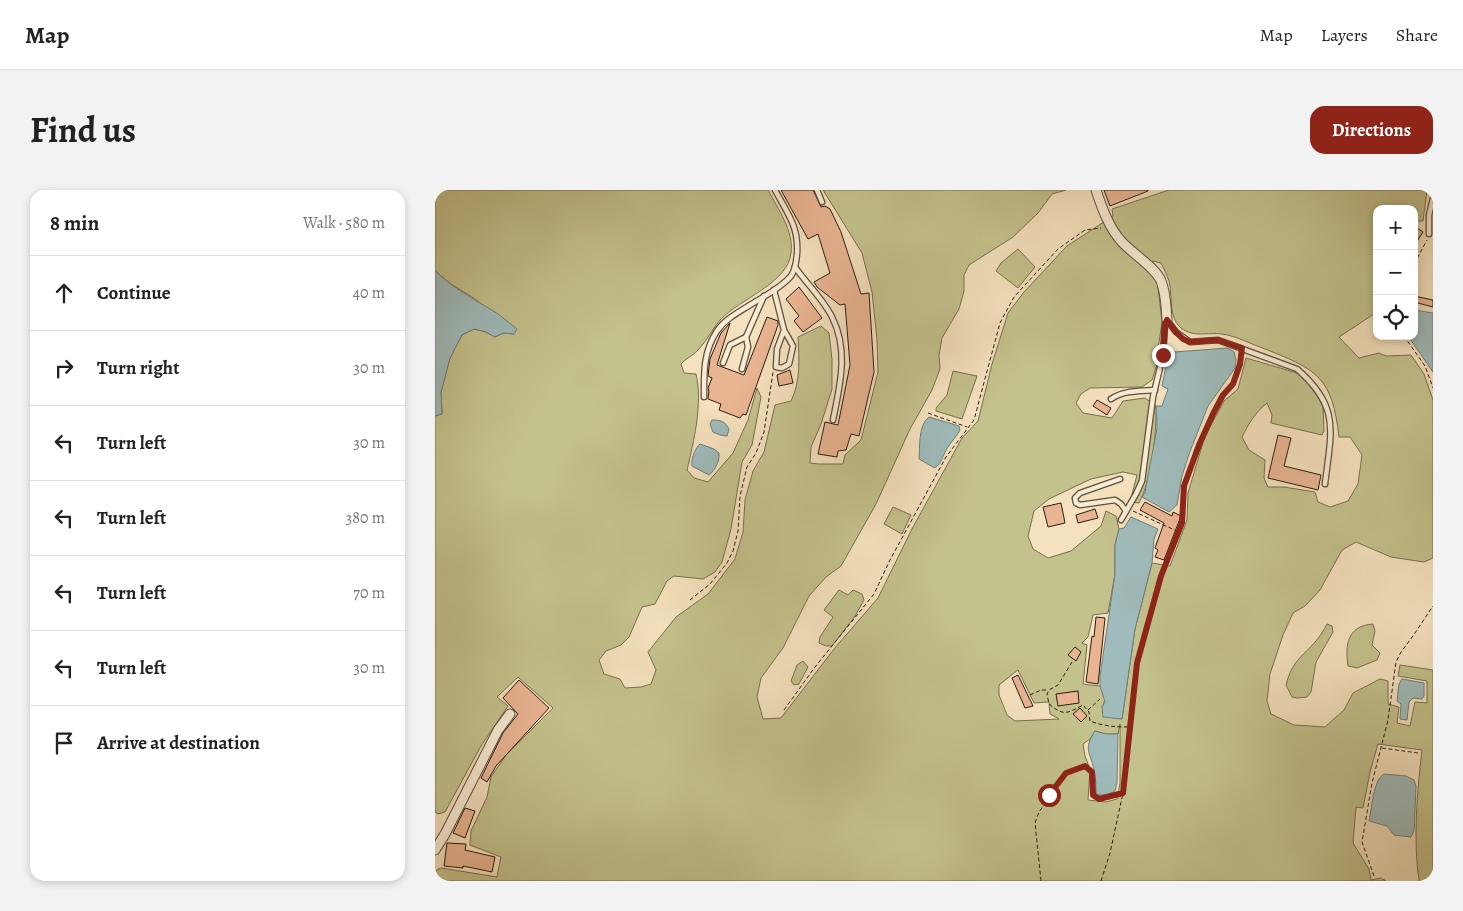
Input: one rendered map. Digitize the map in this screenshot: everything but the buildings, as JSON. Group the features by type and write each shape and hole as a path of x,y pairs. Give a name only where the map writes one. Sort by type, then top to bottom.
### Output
{"street":[{"path":"1096,190 1101,206 1114,232 1122,243 1143,260 1161,280 1166,300 1167,320"},
{"path":"435,850 498,730 510,714"}],"lane":[{"path":"704,397 703,366 717,330 728,319 765,296 791,276 795,267 798,239 795,228 775,190"},
{"path":"817,190 822,202"},
{"path":"1429,234 1429,215 1433,198"},
{"path":"795,267 831,315 838,329 843,355 843,372 833,420"},
{"path":"773,290 784,330 793,346 789,364 781,368 776,367 777,349 784,330"},
{"path":"723,363 730,346 746,337 765,296"},
{"path":"1167,320 1183,339 1190,342 1218,340 1297,369 1308,378 1328,407 1331,431 1325,484"},
{"path":"1121,520 1142,481 1167,320"},
{"path":"742,370 748,347 746,337"},
{"path":"1111,399 1118,394 1155,390"},
{"path":"1120,479 1080,493 1075,498 1076,503 1080,506 1115,500 1128,510"}],"path":[{"path":"784,710 815,667 874,594 890,560 946,457 973,420 1001,323 1014,297 1058,249 1085,230 1101,228 1114,232"},
{"path":"1418,256 1429,234"},
{"path":"1407,340 1425,366 1433,388"},
{"path":"1101,881 1110,853 1123,793 1137,663 1161,576 1182,523 1184,486 1213,414 1223,395 1233,384 1240,364 1242,348"},
{"path":"690,600 710,584 727,563 733,551 738,531 742,486 747,467 756,453 764,432 772,374 776,367"},
{"path":"929,413 967,427"},
{"path":"1128,510 1179,532"},
{"path":"1374,876 1363,842 1372,783 1388,720 1396,662 1433,606"},
{"path":"1030,695 1041,690 1049,690 1058,685 1072,662"},
{"path":"1049,690 1047,694 1049,704 1059,712 1067,714 1083,706 1087,710 1090,720 1100,725 1113,727 1130,726"},
{"path":"1087,710 1100,699"},
{"path":"1381,748 1418,753"},
{"path":"1041,881 1035,823 1039,812 1066,773 1085,766 1092,772 1093,795 1099,799 1123,793"}],"shaded area":[{"path":"435,190 768,190 788,228 791,253 788,264 781,273 773,282 721,319 696,352 681,364 684,373 696,374 698,385 697,422 687,470 694,478 708,482 733,453 748,420 757,388 761,397 752,445 742,462 731,529 722,562 715,572 703,579 674,576 667,581 655,604 642,607 629,637 621,645 606,651 599,660 604,674 620,679 625,688 641,687 651,684 656,670 648,652 676,617 708,594 735,559 743,532 745,500 753,471 764,452 775,405 791,401 796,386 799,370 798,337 821,326 829,333 832,359 832,389 821,424 811,447 810,463 843,464 845,455 861,440 878,372 872,292 862,253 823,190 1066,190 1052,194 1038,213 1013,237 969,265 964,275 964,291 959,309 942,338 939,355 940,369 932,390 910,429 876,504 841,566 826,577 809,596 783,648 761,678 757,697 763,719 781,718 834,649 878,598 912,529 962,438 978,421 992,364 1008,313 1024,292 1067,246 1113,216 1112,209 1169,190 1427,190 1423,221 1418,221 1418,205 1373,205 1373,315 1339,337 1359,358 1379,353 1386,356 1411,355 1424,374 1433,400 1433,558 1424,562 1391,557 1356,542 1342,550 1320,590 1305,606 1293,613 1283,635 1270,674 1267,701 1271,714 1294,725 1325,727 1344,710 1353,693 1380,679 1388,681 1388,704 1399,707 1397,723 1410,726 1415,702 1427,703 1427,681 1398,676 1400,665 1433,670 1433,881 1419,881 1417,865 1416,816 1422,750 1378,744 1363,808 1356,807 1353,843 1369,869 1371,880 1381,878 1386,881 435,881 435,871 441,868 497,877 501,857 470,845 471,831 487,797 491,777 506,755 553,708 518,677 497,697 508,706 481,746 445,812 438,814 435,812 435,416 442,414 441,392 450,358 462,335 474,329 495,337 503,333 514,334 484,306 435,270","holes":["1152,261 1161,263 1169,281 1174,318 1181,328 1196,334 1233,336 1283,356 1310,370 1319,378 1332,401 1339,437 1350,437 1362,455 1358,484 1348,501 1330,507 1318,502 1315,492 1284,487 1268,487 1264,478 1265,460 1249,450 1242,437 1253,418 1267,403 1272,415 1271,423 1322,435 1324,431 1323,407 1307,382 1297,373 1246,358 1238,389 1224,401 1205,436 1188,493 1187,520 1170,566 1152,563 1135,629 1122,719 1102,707 1105,699 1100,686 1083,684 1087,645 1082,643 1088,637 1093,615 1108,613 1115,574 1115,545 1119,529 1116,516 1106,511 1101,526 1071,551 1048,558 1033,549 1028,536 1034,511 1049,499 1091,479 1123,472 1137,475 1130,502 1139,503 1147,482 1152,456 1156,406 1145,398 1123,401 1112,418 1083,413 1076,403 1081,394 1090,388 1142,387 1152,380 1158,361 1162,322 1157,278","1018,670 1034,703 1049,702 1050,714 1059,719 1015,721 1007,715 999,695 999,685","1120,724 1120,783 1117,799 1106,802 1088,800 1090,769 1083,744 1090,739 1095,731 1106,734 1118,734"]},
{"path":"1018,249 1035,267 1018,288 996,271 1001,263"},
{"path":"953,371 977,376 962,419 936,411 936,408 947,395"},
{"path":"893,507 911,515 902,534 884,524"},
{"path":"839,590 848,595 853,590 862,594 864,600 855,616 832,646 826,646 819,643 820,637 833,617 824,610"},
{"path":"1327,624 1332,626 1333,632 1316,662 1311,692 1307,697 1292,697 1286,685 1291,670"},
{"path":"1373,624 1375,631 1372,645 1380,653 1377,660 1357,668 1348,666 1347,651 1350,638 1358,628"},
{"path":"803,661 808,667 799,684 794,685 791,681 797,665"}],"water":[{"path":"435,270 456,288 498,314 517,329 514,334 503,333 495,337 474,329 462,335 450,358 441,392 442,414 435,416"},
{"path":"1418,311 1433,313 1433,372 1411,340 1418,340"},
{"path":"1228,348 1234,352 1235,368 1208,406 1182,476 1177,505 1169,512 1142,497 1145,492 1157,428 1156,406 1162,406 1168,389 1162,386 1168,357 1174,352"},
{"path":"929,417 959,426 960,430 935,468 919,459 921,431"},
{"path":"712,420 726,424 729,429 727,436 713,432 710,424"},
{"path":"700,444 719,453 717,465 709,475 692,466 694,454"},
{"path":"1131,517 1158,529 1154,539 1152,563 1135,629 1122,719 1103,717 1102,707 1105,702 1100,686 1100,676 1115,574 1115,545 1119,529 1124,528"},
{"path":"1402,679 1424,683 1424,696 1422,699 1413,698 1409,702 1407,720 1400,719 1401,704 1397,701 1399,684"},
{"path":"1095,731 1106,734 1118,734 1117,783 1115,791 1107,795 1096,795 1095,776 1088,747"},
{"path":"1384,774 1406,776 1414,780 1416,786 1414,831 1411,837 1394,835 1387,826 1369,821 1375,788 1380,777"}],"route":[{"path":"1049,795 1066,773 1085,766 1092,772 1093,795 1099,799 1123,793 1137,663 1161,576 1182,523 1184,486 1213,414 1223,395 1233,384 1240,364 1242,348 1218,340 1190,342 1183,339 1167,320 1163,340 1163,355"}]}
